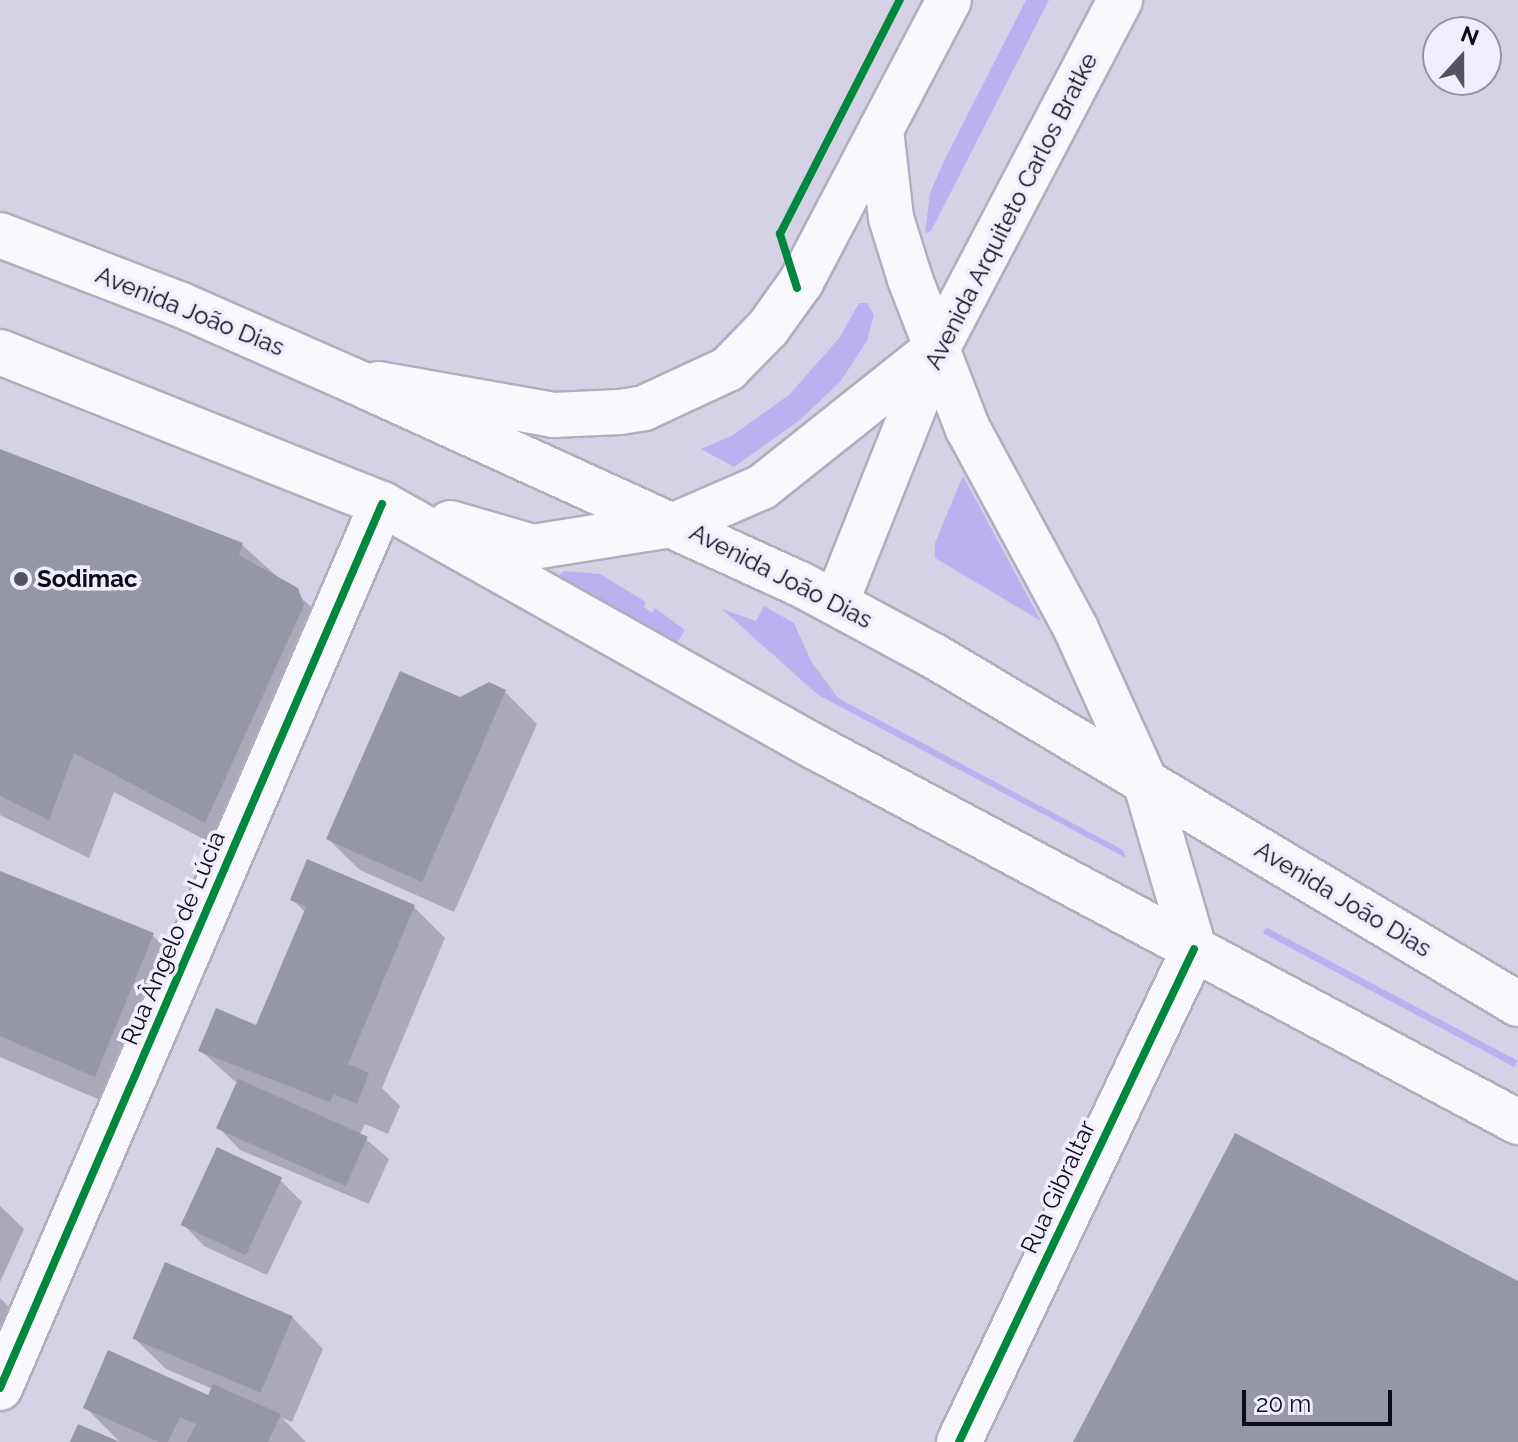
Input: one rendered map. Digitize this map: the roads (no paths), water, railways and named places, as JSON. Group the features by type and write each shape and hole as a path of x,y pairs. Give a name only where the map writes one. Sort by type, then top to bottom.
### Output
{"main road":[{"path":"352,380 553,415 644,408 728,369 768,328 801,282 949,0"},
{"name":"Avenida Arquiteto Carlos Bratke","path":"836,603 938,347 1120,0"},
{"path":"881,130 891,218 968,429 1091,658 1145,781 1194,949"},
{"name":"Avenida João Dias","path":"0,235 179,304 352,380 677,524 836,603 1145,781 1518,1004"},
{"path":"0,352 382,504 533,547 677,524 762,487 938,347"},
{"path":"382,504 817,748 1518,1122"},
{"name":"Rua Ângelo de Lúcia","path":"0,1388 382,504"},
{"name":"Rua Gibraltar","path":"959,1442 1194,949"}],"place":[{"name":"Sodimac","path":"21,579"}]}
